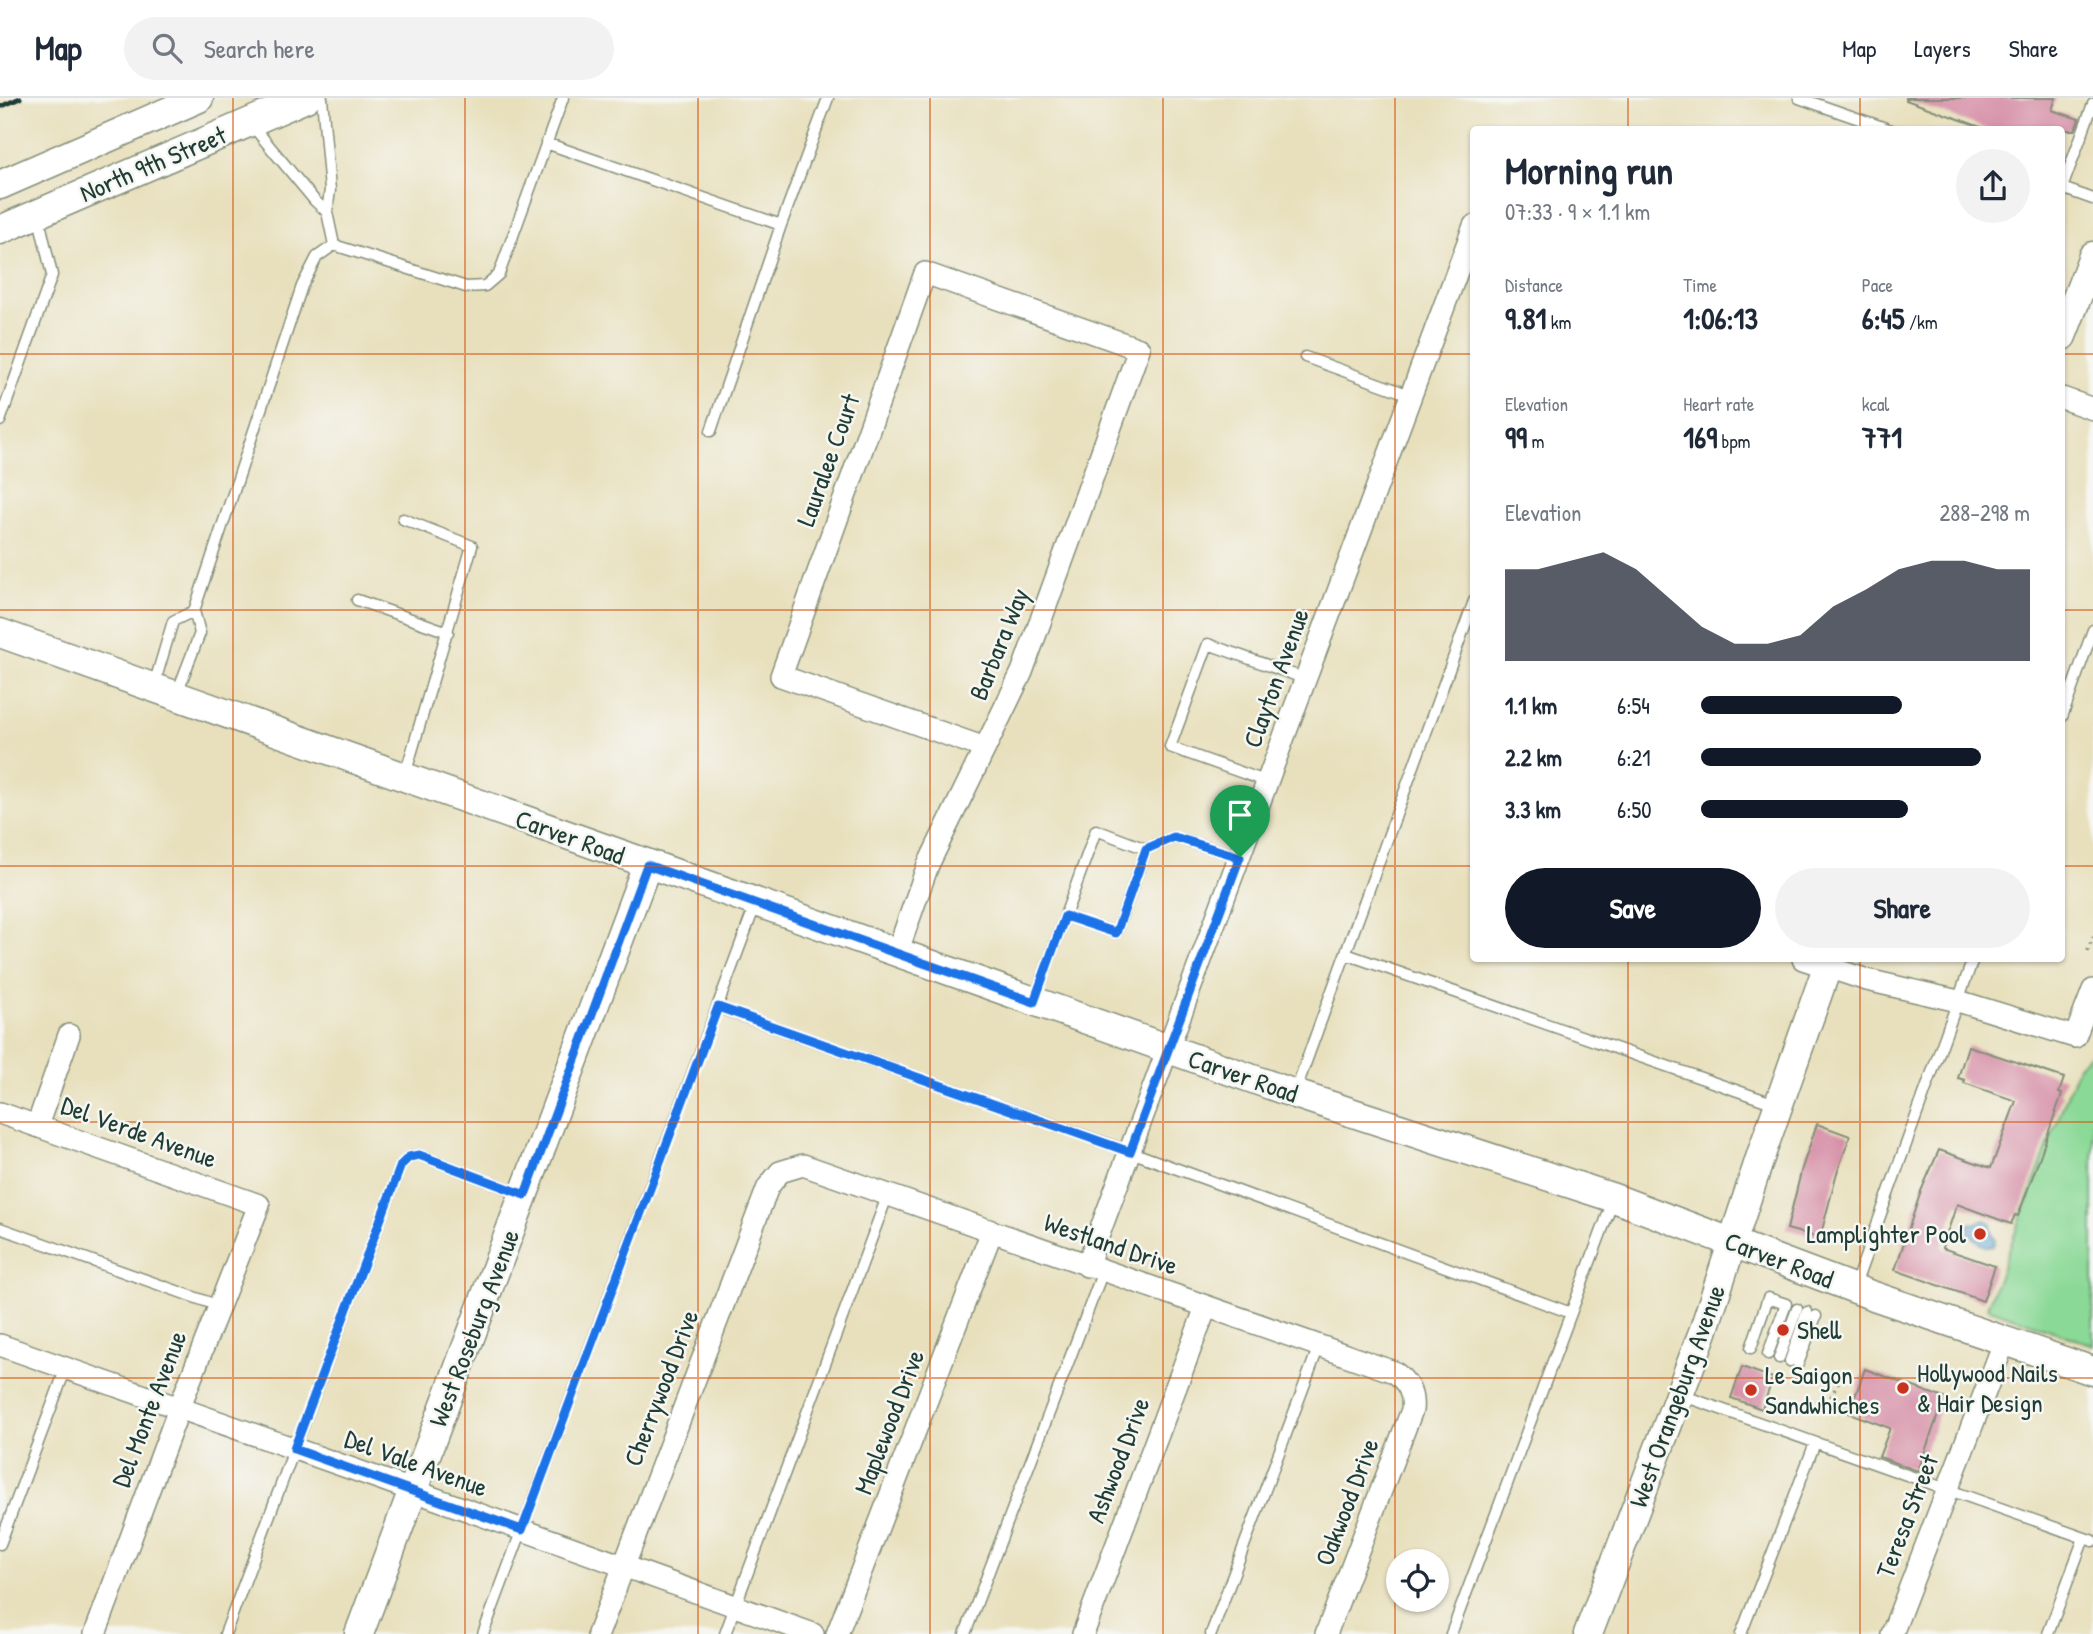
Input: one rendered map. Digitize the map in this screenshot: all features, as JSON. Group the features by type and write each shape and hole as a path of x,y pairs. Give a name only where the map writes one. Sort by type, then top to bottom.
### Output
{"street":[{"name":"North 9th Street","path":"0,186 198,98"},
{"name":"North 9th Street","path":"0,230 252,110 306,98"},
{"name":"Clayton Avenue","path":"1095,1269 1130,1152 1470,237"},
{"path":"2065,328 2093,256"},
{"name":"Lauralee Court","path":"985,748 781,676 925,273 1139,349"},
{"name":"Barbara Way","path":"897,953 928,865 1022,672 1139,349"},
{"path":"2065,399 2093,410"},
{"name":"Carver Road","path":"0,633 1169,1050 1614,1198 1854,1288 2093,1371"},
{"name":"West Roseburg Avenue","path":"359,1634 647,865"},
{"path":"1820,962 1867,980 1958,1000 2075,1037 2093,990"},
{"name":"West Orangeburg Avenue","path":"1588,1634 1703,1332 1778,1105 1820,962"},
{"path":"37,1126 69,1035"},
{"name":"Del Verde Avenue","path":"0,1113 259,1205"},
{"name":"Westland Drive","path":"787,1169 803,1165 813,1167 1394,1373 1403,1379 1410,1389"},
{"name":"Cherrywood Drive","path":"598,1634 768,1187 779,1172 787,1169"},
{"name":"Del Monte Avenue","path":"95,1634 259,1205"},
{"name":"Maplewood Drive","path":"837,1634 992,1231"},
{"name":"Ashwood Drive","path":"1083,1634 1206,1307"},
{"name":"Teresa Street","path":"1892,1634 2005,1340"},
{"name":"Del Vale Avenue","path":"0,1345 180,1406 813,1634"},
{"name":"Oakwood Drive","path":"1326,1634 1412,1410 1410,1389"}],"lane":[{"path":"322,98 330,190 327,212 334,245"},
{"path":"334,245 466,287 485,286 499,274 563,98"},
{"path":"711,431 781,225 828,98"},
{"path":"1799,98 1880,126"},
{"path":"2065,180 2093,104"},
{"path":"252,110 315,201 327,212"},
{"path":"546,144 781,225"},
{"path":"2065,189 2093,199"},
{"path":"0,421 52,275 37,214"},
{"path":"164,692 200,633 194,611 302,286 317,257 334,245"},
{"path":"1305,357 1410,395"},
{"path":"403,519 472,546 404,778"},
{"path":"357,600 447,632"},
{"path":"164,692 173,621 194,611"},
{"path":"1295,1094 1470,612"},
{"path":"2065,709 2093,630"},
{"path":"1268,782 1170,747 1208,644 1306,679"},
{"path":"1034,1002 1096,830 1146,849 1174,837 1240,857"},
{"path":"1065,916 1116,933 1146,849"},
{"path":"482,1634 756,903"},
{"path":"1346,954 1778,1105"},
{"path":"1854,1288 1972,962"},
{"path":"718,1007 1130,1152 1571,1313"},
{"path":"225,1634 401,1165 409,1157 419,1155 525,1195"},
{"path":"725,1634 888,1194"},
{"path":"1451,1634 1614,1198"},
{"path":"0,1228 219,1306"},
{"path":"965,1634 1095,1269"},
{"path":"1751,1348 1768,1298 1786,1304 1784,1359"},
{"path":"1784,1359 1807,1312 1784,1359"},
{"path":"1211,1634 1319,1346"},
{"path":"0,1544 66,1368"},
{"path":"1678,1394 2088,1539 2048,1634"},
{"path":"1741,1634 1815,1443"}],"path":[{"path":"2088,951 2093,936"},
{"path":"1831,1397 1840,1379"}],"green space":[{"path":"2093,1052 2093,1345 1987,1308 2078,1066"}],"water":[{"name":"Lamplighter Pool","path":"1985,1219 1991,1223 1995,1240 1993,1246 1989,1247 1969,1235 1966,1230 1969,1224"}],"building":[{"path":"2056,98 2052,110 2079,119 2075,130 2065,130 2065,126 1978,126 1906,100"},
{"path":"1968,1046 2064,1078 2059,1093 2062,1094 2018,1216 2015,1215 2011,1224 1957,1204 1942,1248 1995,1266 1983,1301 1895,1270 1921,1191 1939,1150 1991,1168 2016,1101 1964,1083 1965,1080 1958,1078"},
{"path":"1817,1124 1850,1136 1836,1176 1820,1238 1787,1229 1802,1168"},
{"name":"Le Saigon Sandwhiches","path":"1742,1367 1773,1378 1762,1409 1731,1398"},
{"path":"1865,1369 1944,1398 1918,1471 1879,1457 1890,1428 1849,1413"}],"railway":[{"path":"0,107 20,98"}],"place":[{"name":"Lamplighter Pool","path":"1980,1234"},
{"name":"Shell","path":"1783,1330"},
{"name":"Hollywood Nails & Hair Design","path":"1903,1388"},
{"name":"Le Saigon Sandwhiches","path":"1751,1390"}],"route":[{"path":"1174,837 1240,857 1130,1152 718,1007 522,1530 294,1449 401,1165 409,1157 419,1155 525,1195 647,865 1034,1002 1065,916 1116,933 1146,849 1174,837"}]}
